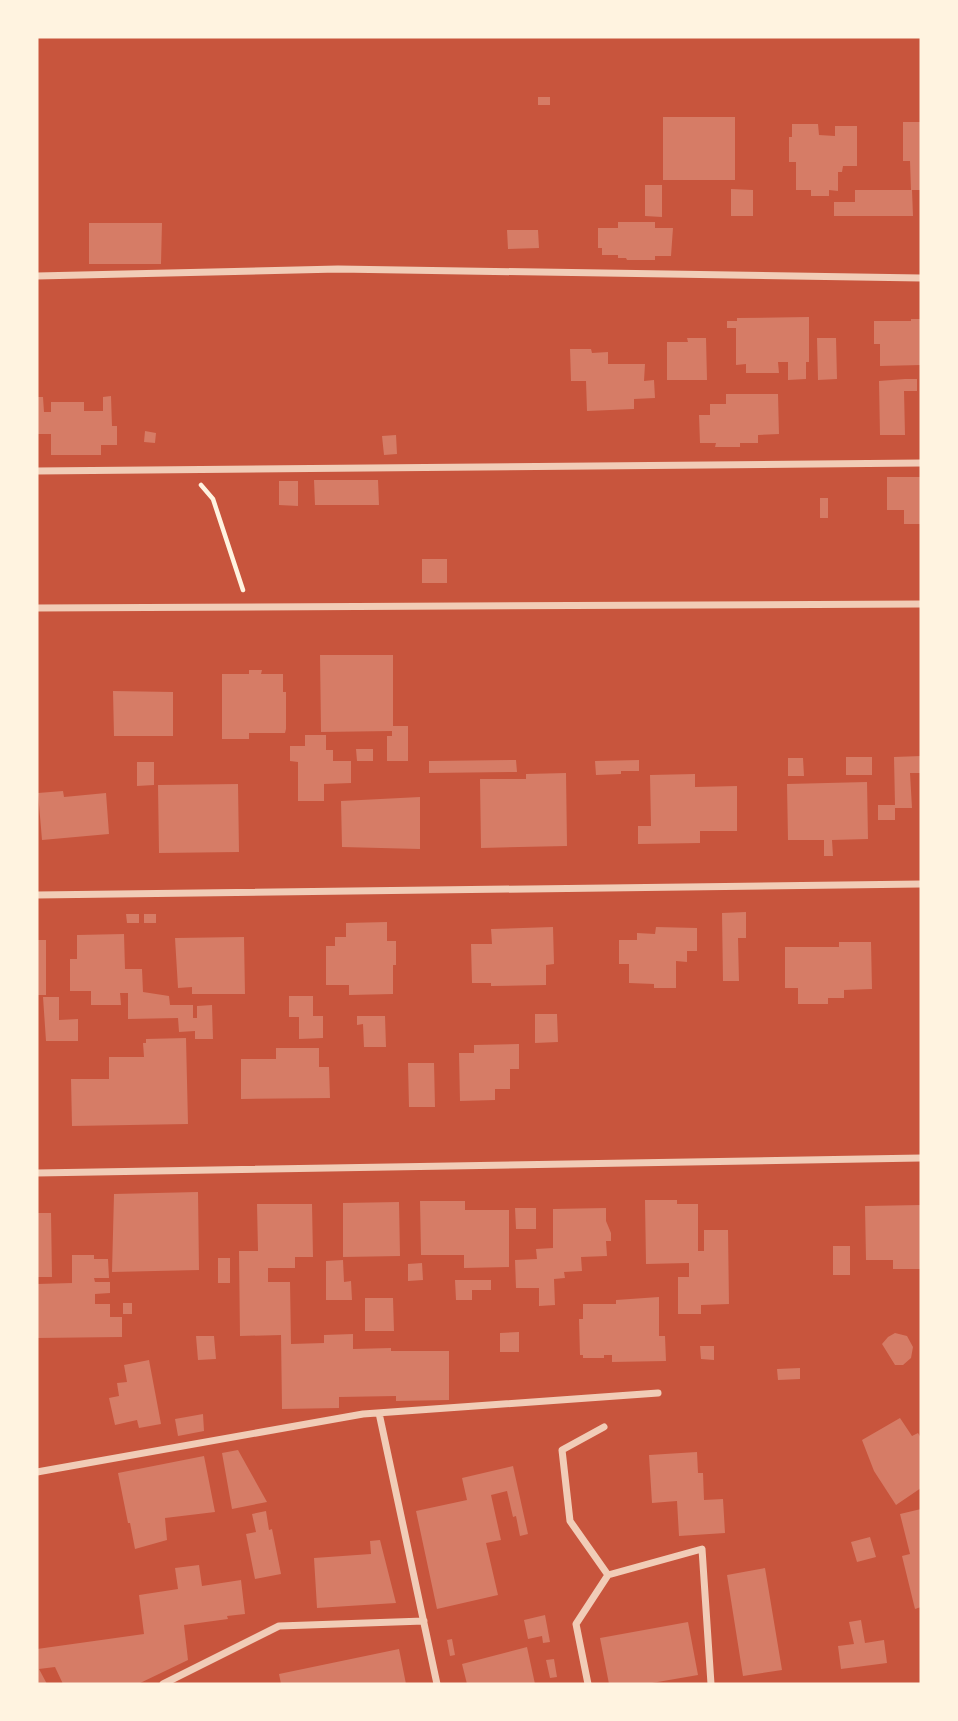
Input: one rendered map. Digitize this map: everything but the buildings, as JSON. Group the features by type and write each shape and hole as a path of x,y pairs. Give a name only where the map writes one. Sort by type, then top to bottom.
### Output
{"street":[{"path":"37,276 338,269 921,278"},
{"path":"37,471 921,463"},
{"path":"37,608 921,604"},
{"path":"37,895 921,884"},
{"path":"37,1173 921,1158"},
{"path":"37,1472 363,1414 658,1394"},
{"path":"379,1413 437,1684"},
{"path":"604,1427 562,1450 570,1521 608,1575"},
{"path":"588,1684 576,1624 608,1575 702,1549 711,1684"},
{"path":"163,1684 279,1626 424,1620"}],"path":[{"path":"188,470 213,499 248,607"}]}
